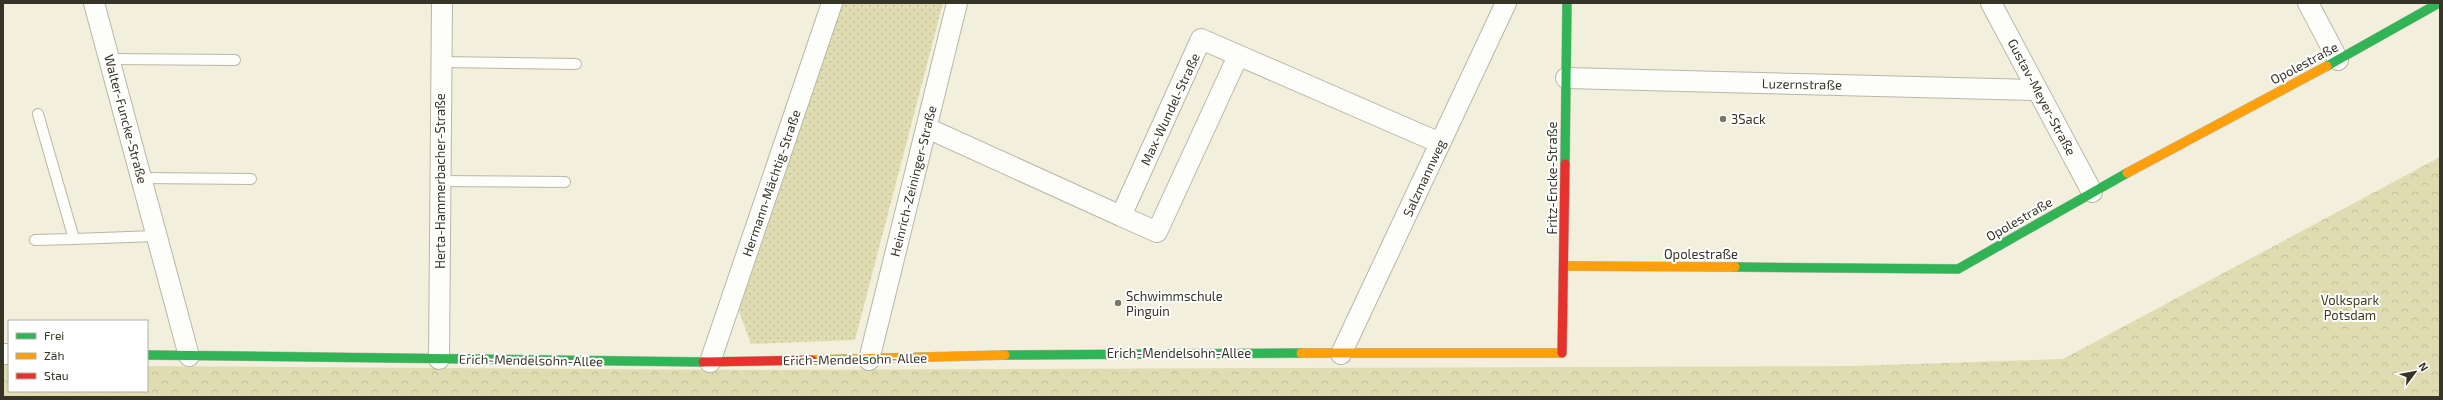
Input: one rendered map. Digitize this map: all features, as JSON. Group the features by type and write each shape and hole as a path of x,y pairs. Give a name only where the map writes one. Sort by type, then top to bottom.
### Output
{"street":[{"name":"Walter-Funcke-Straße","path":"94,3 189,356"},
{"name":"Herta-Hammerbacher-Straße","path":"439,359 439,181 442,3"},
{"name":"Hermann-Mächtig-Straße","path":"710,362 832,3"},
{"name":"Heinrich-Zeininger-Straße","path":"869,360 957,3"},
{"name":"Salzmannweg","path":"1341,354 1506,3"},
{"name":"Fritz-Encke-Straße","path":"1563,353 1567,3"},
{"name":"Gustav-Meyer-Straße","path":"1991,3 2092,192"},
{"path":"2308,3 2338,60"},
{"name":"Opolestraße","path":"1565,266 1958,269 2092,192 2338,60 2439,3"},
{"name":"Max-Wundel-Straße","path":"1121,216 1201,39 1440,143"},
{"path":"927,128 1157,232 1238,56"},
{"name":"Luzernstraße","path":"1566,78 2038,90"},
{"name":"Erich-Mendelsohn-Allee","path":"148,355 710,362 869,360 1089,353 1563,353"}],"lane":[{"path":"110,59 235,60"},
{"path":"441,62 576,64"},
{"path":"38,114 74,239"},
{"path":"142,178 251,179"},
{"path":"439,181 564,182"},
{"path":"35,240 156,236"}],"green space":[{"path":"842,3 943,3 855,340 751,344 739,311"},
{"name":"Volkspark Potsdam","path":"2440,157 2440,397 3,397 3,365 8,365 8,392 148,392 148,366 743,370 1854,366 2063,359"}],"traffic: fast":[{"path":"1565,164 1567,3"},
{"path":"2327,66 2439,3"},
{"path":"1735,267 1958,269 2127,173"},
{"path":"1005,355 1301,353"},
{"path":"148,355 703,362"}],"traffic: slow":[{"path":"2127,173 2327,66"},
{"path":"1565,266 1735,267"},
{"path":"1301,353 1562,353"},
{"path":"812,360 1005,355"}],"traffic: jam":[{"path":"1562,353 1565,164"},
{"path":"703,362 812,360"}],"place":[{"name":"3Sack","path":"1723,119"},
{"name":"Schwimmschule Pinguin","path":"1118,303"}]}
